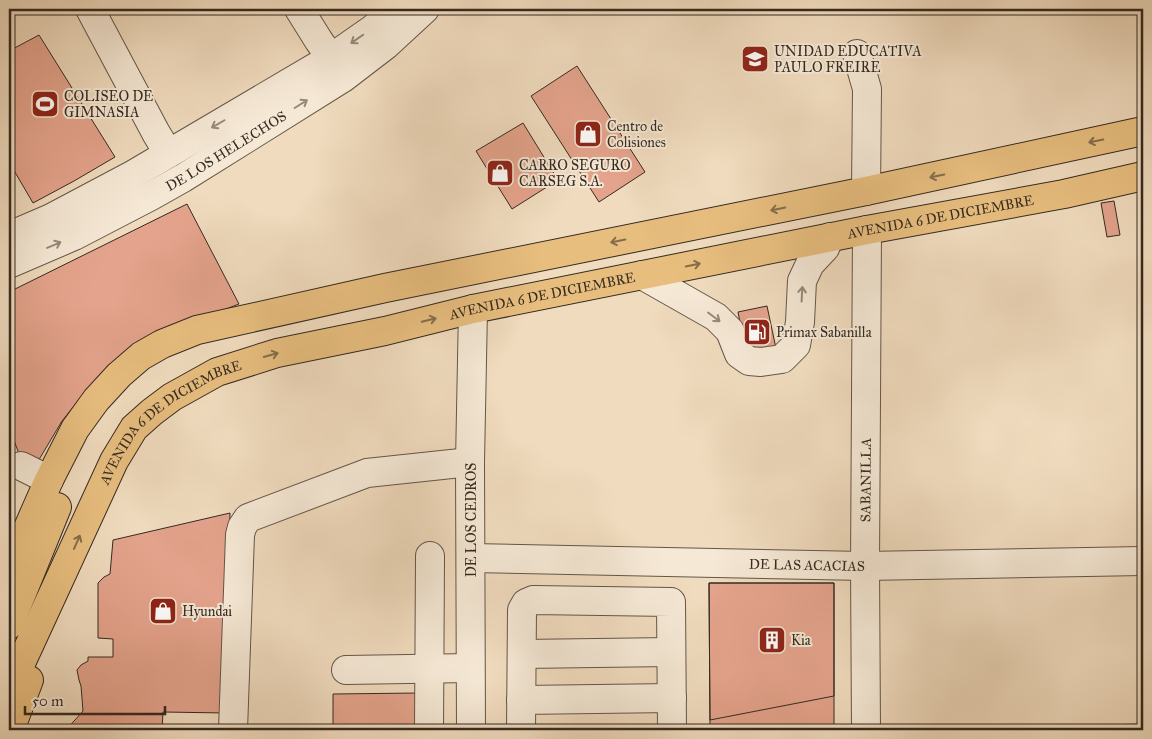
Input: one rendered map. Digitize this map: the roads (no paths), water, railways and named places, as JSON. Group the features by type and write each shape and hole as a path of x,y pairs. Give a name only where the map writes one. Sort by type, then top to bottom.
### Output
{"main road":[{"path":"9,571 49,480 75,430 96,400 119,375 141,356 162,344 196,330 394,286 866,191 1143,131"},
{"name":"AVENIDA 6 DE DICIEMBRE","path":"57,587 114,461 134,428 172,397 217,372 277,353 385,331 473,309 830,237 1064,194 1143,176"},
{"path":"9,625 56,510 87,442 112,406 127,387 150,370 230,322"},
{"path":"9,697 22,661 57,587"},
{"path":"10,730 34,669 57,587"}],"street":[{"path":"90,9 156,134 168,153"},
{"path":"299,9 330,58"},
{"name":"DE LOS HELECHOS","path":"9,236 51,218 134,174 330,58 374,28 394,9"},
{"name":"DE LOS HELECHOS","path":"9,264 74,236 151,196 191,172 343,78 386,45 426,9"},
{"path":"857,54 867,89 866,191"},
{"name":"SABANILLA","path":"866,730 867,230"},
{"path":"642,275 716,317 730,332 739,354 749,361 761,362 782,359 796,345 800,322 802,281 810,264 825,248 830,237"},
{"name":"DE LOS CEDROS","path":"470,730 470,462 473,309"},
{"path":"233,730 240,536 242,527 248,518 367,473 470,462"},
{"path":"21,466 49,480"},
{"path":"429,730 430,556"},
{"name":"DE LAS ACACIAS","path":"471,558 865,566 1143,561"},
{"path":"672,730 671,602 687,562"},
{"path":"521,730 522,610 526,603 534,600 671,602"},
{"path":"522,654 671,652"},
{"path":"346,670 470,668"},
{"path":"522,700 672,698"}],"place":[{"name":"UNIDAD EDUCATIVA PAULO FREIRE","path":"755,59"},
{"name":"COLISEO DE GIMNASIA","path":"45,104"},
{"name":"Centro de Colisiones","path":"588,134"},
{"name":"CARRO SEGURO CARSEG S.A.","path":"500,173"},
{"name":"Primax Sabanilla","path":"757,332"},
{"name":"Hyundai","path":"163,611"},
{"name":"Kia","path":"772,640"}]}
